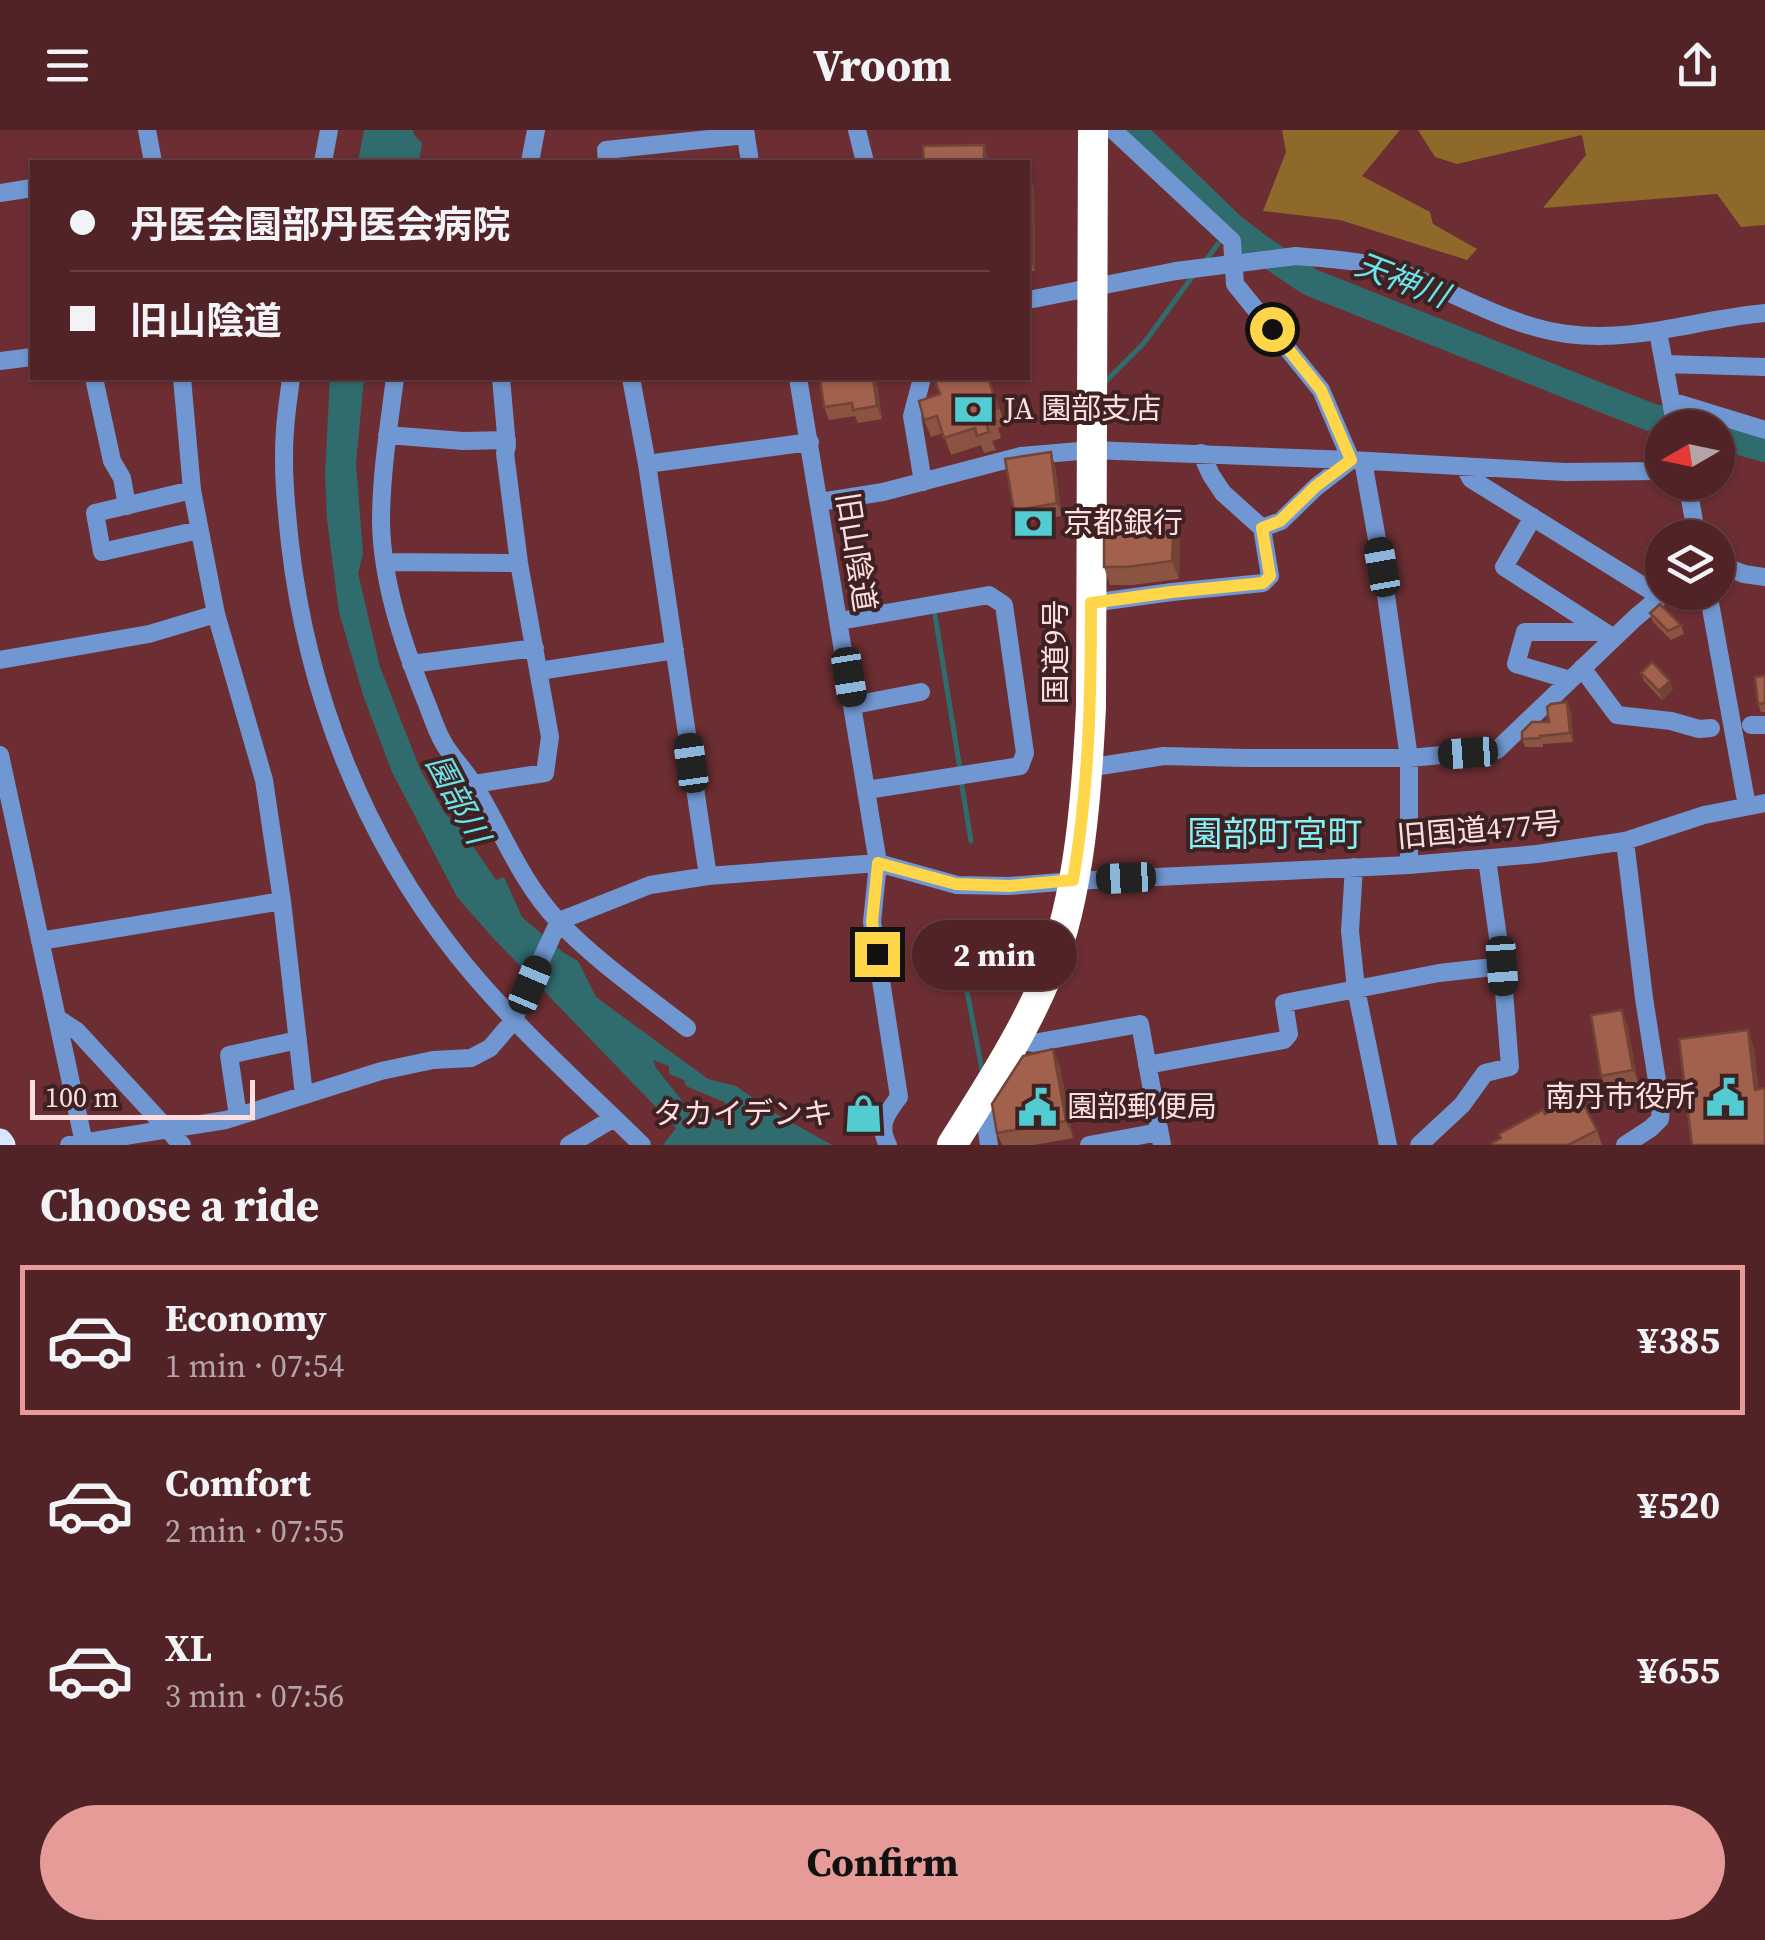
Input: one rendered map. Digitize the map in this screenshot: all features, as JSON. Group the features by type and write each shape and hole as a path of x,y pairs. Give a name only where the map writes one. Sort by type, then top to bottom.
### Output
{"highway":[{"name":"国道9号","path":"952,1145 1016,1040 1050,969 1073,880 1088,768 1091,707 1093,130"}],"street":[{"path":"148,130 153,160"},
{"path":"323,160 329,130"},
{"path":"530,160 536,130"},
{"path":"858,130 866,160"},
{"path":"1113,130 1232,241 1235,284 1321,390 1357,460 1382,567 1409,758 1408,865"},
{"path":"607,160 606,150 745,132 750,160"},
{"path":"0,193 30,188"},
{"path":"1030,300 1176,272 1296,256 1398,272 1528,325 1566,334 1658,332 1765,313"},
{"path":"1658,332 1672,410"},
{"path":"0,361 30,357"},
{"path":"1664,364 1765,368"},
{"path":"94,380 112,461 122,478 127,506"},
{"path":"182,380 192,490 216,614 264,780 304,1095"},
{"path":"291,380 285,430 285,495 296,589 323,706 371,818 416,897 455,953 642,1145"},
{"path":"395,380 381,527 396,618 443,742 474,784 506,846 556,927 582,942 687,1028"},
{"path":"474,784 545,773 550,737 519,562 505,453 501,380"},
{"path":"631,380 708,876"},
{"name":"旧山陰道","path":"798,380 878,863 872,922 899,1097 883,1121 888,1145"},
{"path":"921,380 912,416 923,482"},
{"path":"1671,404 1765,430"},
{"path":"388,435 506,440"},
{"path":"647,464 810,442"},
{"path":"820,502 884,492 1021,456 1091,450 1565,472 1645,471"},
{"path":"1091,603 1263,583 1270,576 1262,528 1223,493 1202,454"},
{"path":"1262,528 1280,521 1316,486 1357,460"},
{"path":"1464,466 1471,479 1645,584"},
{"path":"192,490 95,513 102,552 200,530"},
{"path":"1533,517 1504,568 1610,635"},
{"path":"386,562 519,562"},
{"path":"1735,571 1765,578"},
{"path":"840,621 989,595 1004,605 1025,753 1020,766 866,790"},
{"path":"1088,768 1164,756 1409,758 1497,750 1576,674 1610,635 1645,609"},
{"path":"1712,610 1756,804"},
{"path":"0,660 148,634 216,614"},
{"path":"1610,635 1525,632 1516,664 1576,674 1617,714 1711,728"},
{"path":"411,664 535,648"},
{"path":"539,672 675,650"},
{"path":"854,705 921,692"},
{"path":"0,756 57,1018 76,1144 238,1116 381,1070 433,1060 471,1058 490,1048 516,1016 556,927"},
{"name":"旧国道477号","path":"556,927 650,885 708,876 878,863 956,884 1009,886 1408,865 1626,842 1704,816 1756,804"},
{"path":"1626,842 1644,998 1660,1089 1660,1120 1626,1145"},
{"path":"1419,1145 1462,1105 1484,1073 1510,1067 1488,859"},
{"path":"1354,868 1350,931 1356,989 1388,1145"},
{"path":"40,941 282,901"},
{"path":"1147,1065 1284,1040 1289,1034 1284,1003 1439,973 1502,966"},
{"path":"57,1018 77,1032 182,1145"},
{"path":"1016,1040 1033,1042 1140,1024 1160,1138 1089,1145"},
{"path":"238,1116 229,1055 298,1040"},
{"path":"982,1097 989,1145"},
{"path":"569,1145 614,1118"}],"shaded area":[{"path":"1282,130 1400,130 1362,176 1430,212 1433,224 1477,249 1467,260 1340,220 1263,211 1286,152"},
{"path":"1418,130 1765,130 1765,225 1741,227 1717,194 1543,208 1586,155 1582,135 1457,164 1435,157"}],"water":[{"path":"364,130 413,130 422,143 419,160 358,160"},
{"path":"330,380 364,380 356,463 363,554 358,573 380,667 420,769 444,812 464,833 496,880 504,877 522,917 578,961 596,997 708,1079 736,1086 832,1145 663,1145 676,1128 457,897 392,772 364,698 339,612 327,520","holes":["653,1060 669,1066 669,1074 724,1102 729,1121 720,1121 702,1108 684,1103"]}],"building":[{"path":"984,145 984,160 924,160 923,146"},
{"path":"820,380 873,380 877,406 853,410 852,403 824,407"},
{"path":"935,380 989,380 998,408 991,410 995,421 986,423 989,432 977,436 975,428 944,438 937,416 924,420 919,401 940,394"},
{"path":"1051,452 1057,503 1014,511 1005,459"},
{"path":"1104,511 1174,511 1172,561 1104,567"},
{"path":"1666,610 1681,625 1668,631 1650,613"},
{"path":"1652,662 1670,681 1659,691 1641,673"},
{"path":"1765,676 1765,703 1758,704 1755,677"},
{"path":"1567,702 1570,733 1522,739 1522,732 1532,722 1549,722 1547,707"},
{"path":"1622,1010 1633,1070 1601,1076 1591,1015"},
{"name":"南丹市役所","path":"1748,1030 1755,1090 1765,1088 1765,1145 1692,1145 1679,1039"},
{"path":"1053,1049 1066,1121 997,1133 992,1104 1023,1056"},
{"path":"1579,1096 1597,1130 1568,1145 1492,1143 1501,1138 1499,1134 1543,1110 1545,1114"}],"waterway":[{"name":"天神川","path":"1131,130 1232,227 1310,282 1645,415"},
{"path":"1205,261 1218,244"},
{"path":"1105,382 1144,343 1195,273"},
{"name":"天神川","path":"1735,440 1765,448"},
{"path":"935,615 960,769"},
{"path":"961,780 971,841"},
{"path":"960,924 964,975 982,1070"}],"place":[{"name":"JA 園部支店","path":"974,409"},
{"name":"京都銀行","path":"1033,523"},
{"name":"南丹市役所","path":"1725,1097"},
{"name":"園部郵便局","path":"1037,1107"},
{"name":"タカイデンキ","path":"863,1114"}],"district":[{"name":"園部町宮町","path":"1275,834"}],"route":[{"path":"877,954 872,922 878,863 956,884 1009,886 1073,880 1088,763 1091,603 1263,583 1270,576 1262,528 1280,521 1316,486 1351,460 1321,390 1272,329"}],"water label":[{"name":"園部川","path":"458,799"}]}
